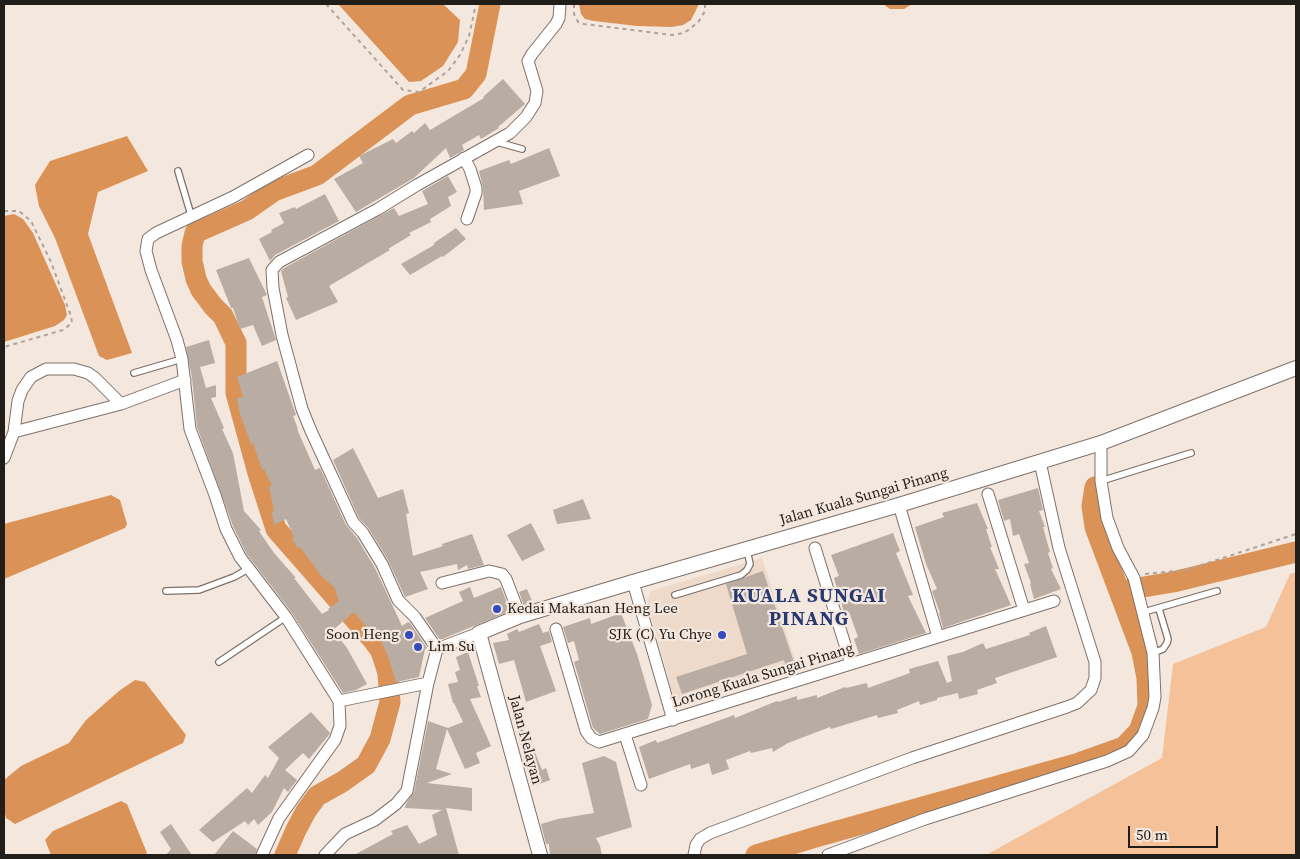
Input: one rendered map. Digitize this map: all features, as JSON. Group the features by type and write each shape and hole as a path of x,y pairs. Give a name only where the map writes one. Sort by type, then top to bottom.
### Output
{"street":[{"path":"325,855 346,834 376,820 403,797 409,785 423,684 437,648 412,613 398,600 382,564 349,515 318,447 302,409 288,359 272,288 272,270 279,262 378,210 464,158 510,133 526,117 535,103 537,91 528,61 556,24 559,18 560,4"},
{"path":"262,855 279,818 334,740 340,726 339,701 286,617 235,550 226,530 190,429 182,359 177,340 146,256 146,247 148,239 152,236 191,215 233,197 308,155"},
{"path":"464,158 476,188 467,220"},
{"name":"Jalan Kuala Sungai Pinang","path":"437,648 520,616 899,505 1101,443 1296,368"},
{"path":"4,458 14,432 18,401 24,385 35,374 46,370 74,369 88,373 121,404"},
{"path":"14,432 121,404 185,380"},
{"path":"828,855 925,819 1085,769 1129,751 1143,735 1153,708 1156,679 1153,653 1144,612 1134,580 1112,535 1106,511 1101,481 1101,443"},
{"path":"694,855 696,845 700,839 710,833 912,758 1067,707 1077,703 1091,690 1095,678 1095,662 1059,548 1040,462"},
{"path":"988,494 1024,610"},
{"path":"899,505 938,637"},
{"path":"815,548 851,664"},
{"path":"442,583 490,571 502,574 506,579 520,616"},
{"path":"633,582 672,720"},
{"name":"Lorong Kuala Sungai Pinang","path":"556,629 586,731 591,738 598,742 1054,601"},
{"name":"Jalan Nelayan","path":"479,632 540,855"},
{"path":"339,701 423,684"},
{"path":"625,735 641,785"}],"lane":[{"path":"495,141 522,149"},
{"path":"178,171 191,215"},
{"path":"134,374 182,359"},
{"path":"1101,481 1191,453"},
{"path":"675,596 744,573 750,564 747,548"},
{"path":"166,591 199,590 234,577 248,569"},
{"path":"1144,612 1217,591"},
{"path":"1153,653 1163,649 1168,639 1159,608"},
{"path":"219,662 286,617"}],"path":[{"path":"326,4 403,90 418,92 448,71 460,55 469,36 476,4"},
{"path":"574,4 574,14 578,22 584,24 672,34 684,33 699,21 705,11 705,4"},
{"path":"4,211 19,212 31,221 51,262 72,323 63,330 4,347"},
{"path":"1134,580 1186,570 1296,534"}],"shaded area":[{"path":"338,4 443,4 460,20 458,42 443,66 421,81 409,82"},
{"path":"579,4 699,4 691,20 683,25 672,27 637,26 585,19 581,14"},
{"path":"883,4 912,4 904,9 890,9"},
{"path":"127,136 148,171 98,192 88,234 132,353 107,360 99,356 55,238 39,206 35,185 50,161"},
{"path":"14,214 23,219 33,233 65,305 67,315 64,320 55,326 4,342 4,216"},
{"path":"111,495 120,500 127,524 125,528 4,579 4,524"},
{"name":"SJK (C) Yu Chye","path":"762,558 798,669 688,704 674,698 647,601 651,591"},
{"path":"1296,572 1296,855 986,855 1162,758 1173,664 1266,627 1290,574"},
{"path":"135,680 145,682 186,735 183,743 15,824 6,818 4,809 4,780 21,766 69,743 86,720 119,691"},
{"path":"121,801 127,804 147,853 145,855 51,855 45,840 53,831"}],"building":[{"path":"503,79 525,104 499,128 481,139 479,135 462,145 464,150 450,158 446,148 414,178 356,212 334,179 363,163 359,156 393,139 396,143 412,131 414,133 425,123 430,130 484,98"},
{"path":"549,148 560,176 519,191 523,204 484,210 483,188 479,171 509,160 511,164"},
{"path":"448,176 457,192 448,197 451,206 430,219 431,222 409,233 411,235 388,249 390,250 329,286 338,302 296,320 286,298 288,297 281,271 284,268 394,208 399,216 428,204 422,191"},
{"path":"325,194 339,221 275,255 270,261 259,239 284,223 279,213 295,207 296,209"},
{"path":"456,228 466,239 443,257 410,275 401,264 434,245 434,243"},
{"path":"249,258 267,295 262,297 276,340 262,346 253,325 240,329 216,270"},
{"path":"209,340 215,363 200,367 206,388 216,385 216,397 211,398 233,453 244,511 261,530 259,531 274,553 296,578 294,578 322,614 339,601 334,587 323,578 300,547 297,548 286,519 274,525 272,512 274,511 269,487 272,486 264,469 262,470 240,414 237,398 243,397 237,377 277,361 296,415 293,416 297,429 315,470 320,468 346,525 357,538 375,568 402,626 408,622 410,623 427,648 425,649 419,677 396,682 388,656 376,630 371,632 354,612 333,630 347,648 367,684 356,690 343,693 292,613 246,553 233,526 197,427 192,378 186,347"},
{"path":"353,448 378,498 403,489 409,513 406,514 413,556 472,534 484,565 468,569 467,565 458,570 457,564 420,572 428,589 405,597 388,560 369,529 359,518 333,460"},
{"path":"1038,488 1043,510 1039,511 1045,527 1043,527 1050,552 1048,553 1053,568 1051,569 1061,589 1034,599 1031,583 1024,564 1029,563 1019,534 1013,536 1010,519 1004,521 998,500"},
{"path":"583,499 591,519 557,524 553,510"},
{"path":"977,503 988,529 986,529 992,547 990,547 999,569 995,569 1011,605 943,628 932,591 937,589 926,564 915,527 944,517 942,513"},
{"path":"531,523 545,550 522,561 507,535"},
{"path":"893,533 900,551 896,553 913,595 908,596 926,633 859,654 854,639 858,637 849,612 844,614 834,578 839,576 831,555"},
{"path":"763,571 796,668 787,670 784,660 682,694 676,677 747,654 726,584"},
{"path":"470,587 474,598 501,587 510,611 440,640 425,618 463,601 459,592"},
{"path":"527,589 533,603 524,606 519,592"},
{"path":"621,613 637,654 652,705 648,719 600,734 593,728 574,662 579,660 574,641 568,643 563,627 590,618 591,624"},
{"path":"539,624 543,633 549,631 552,642 540,646 556,691 526,702 514,660 499,664 493,643 509,640 507,634 517,629 519,632"},
{"path":"1046,626 1057,657 995,678 997,683 977,690 978,694 959,699 958,693 937,698 937,700 920,705 919,701 897,710 898,713 878,718 877,715 831,729 830,727 788,743 773,752 772,748 751,753 750,751 726,760 729,769 712,775 709,763 691,769 690,764 649,779 639,747 656,740 657,743 734,715 735,718 777,701 797,696 797,700 817,695 817,698 845,687 867,683 868,688 910,673 909,669 938,661 947,683 952,681 947,656 963,652 983,643 986,649 1030,635 1029,633"},
{"path":"468,652 481,697 470,699 491,746 476,753 480,763 465,769 447,729 436,769 452,774 427,783 472,788 472,811 446,808 459,855 354,855 393,834 391,831 407,825 419,844 437,835 432,815 442,810 405,808 414,792 428,721 448,728 463,722 453,703 448,684 458,682 455,672 460,670 456,657"},
{"path":"311,712 330,733 309,759 303,753 285,770 297,780 288,792 284,788 272,812 258,825 254,819 248,825 245,821 213,842 199,830 247,788 252,793 265,775 268,778 279,758 268,747"},
{"path":"514,720 529,737 542,770 546,768 550,780 532,787"},
{"path":"604,756 616,762 632,827 596,838 602,855 550,855 549,844 546,844 541,824 594,813 582,763"},
{"path":"171,824 192,855 166,855 171,849 160,832"},
{"path":"233,831 257,849 255,855 214,855"}],"waterway":[{"path":"285,855 306,811 317,796 342,782 366,765 380,739 390,702 388,673 381,651 373,640 276,529 236,393 236,343 223,316 201,290 196,279 192,261 192,246 195,233 247,210 274,191 317,175 410,105 464,89 476,74 490,4"},
{"path":"756,855 1079,763 1124,747 1139,731 1148,706 1147,678 1142,652 1095,527 1092,506 1095,487"},
{"path":"1120,591 1173,582 1296,552"}],"place":[{"name":"Kedai Makanan Heng Lee","path":"497,609"},
{"name":"Soon Heng","path":"409,635"},
{"name":"SJK (C) Yu Chye","path":"722,635"},
{"name":"Lim Su","path":"418,647"}],"district":[{"name":"KUALA SUNGAI PINANG","path":"809,608"}]}
